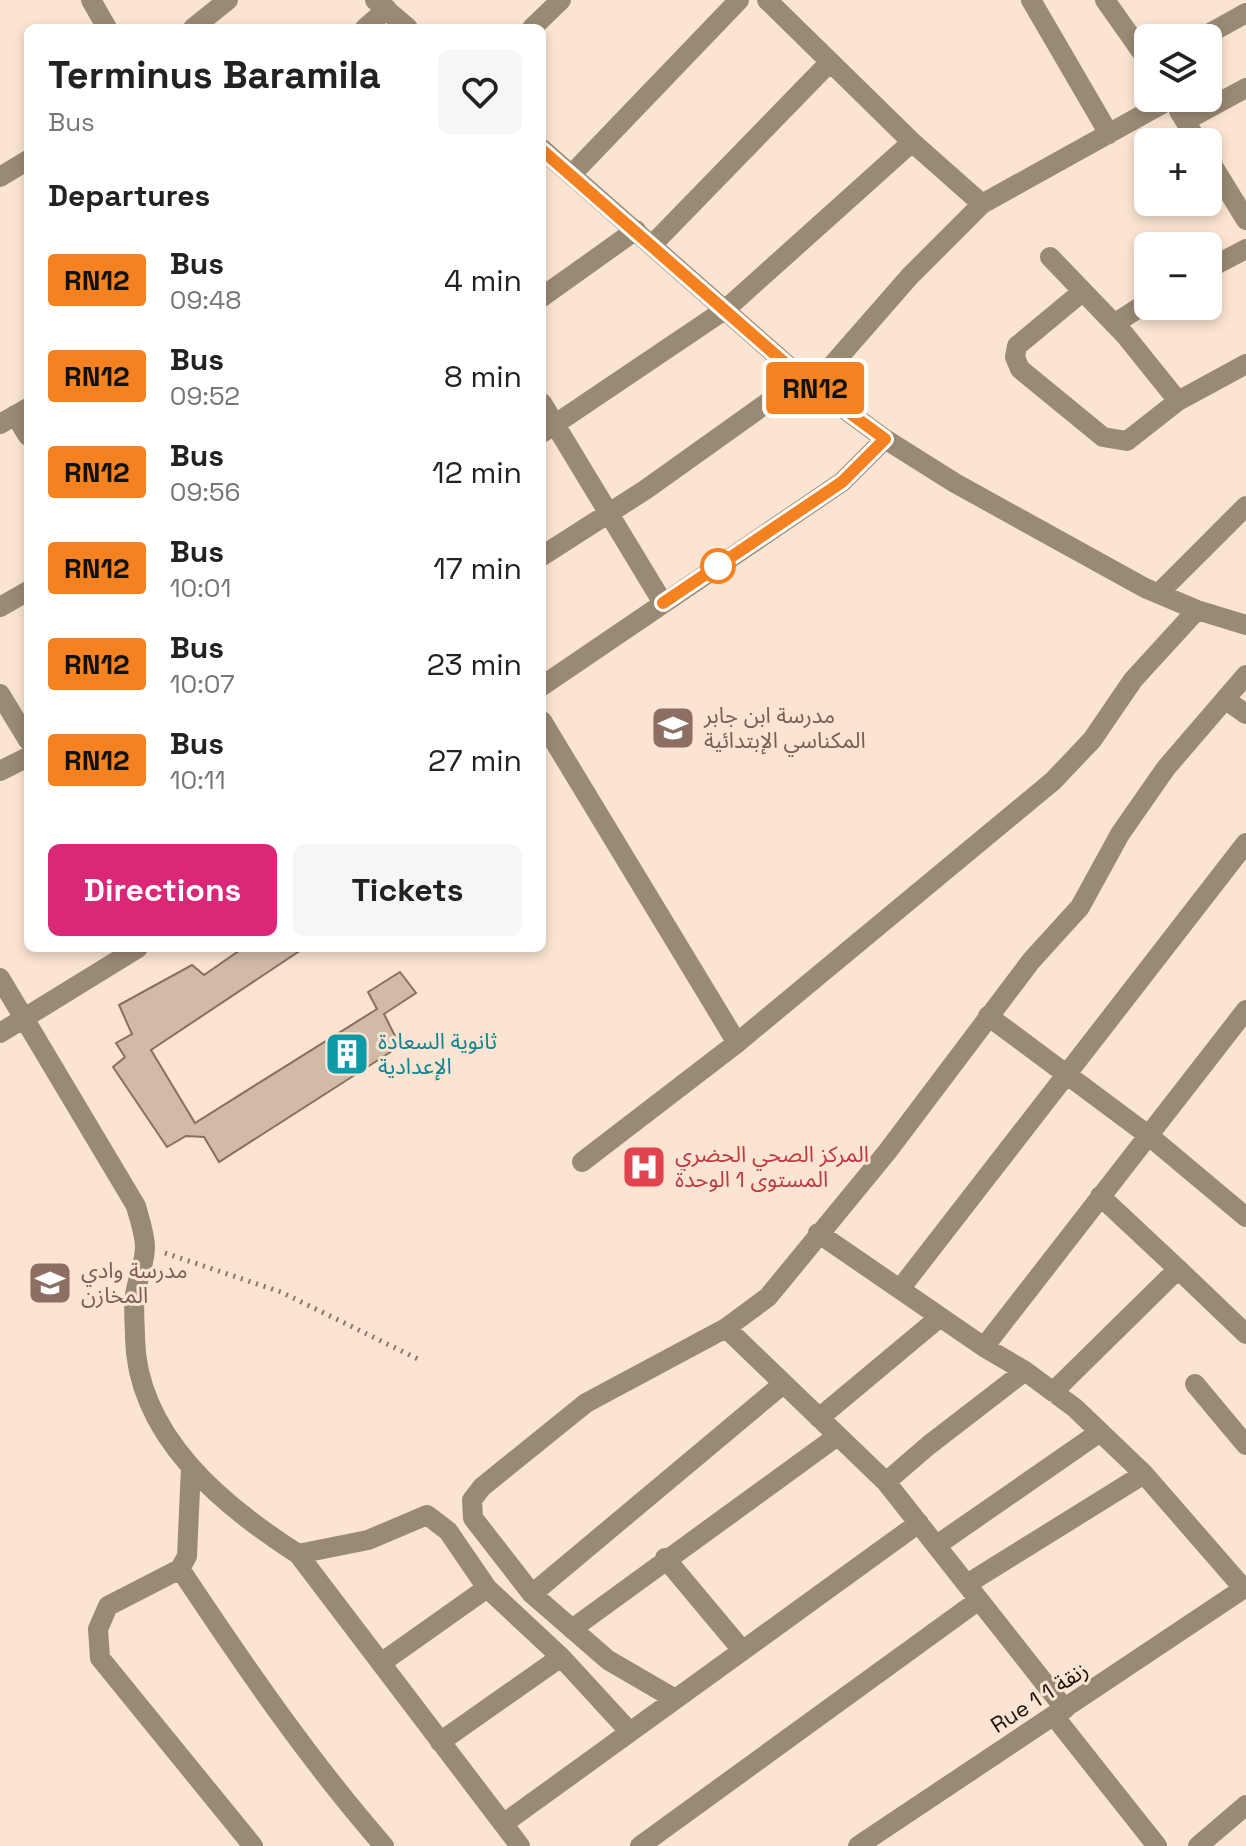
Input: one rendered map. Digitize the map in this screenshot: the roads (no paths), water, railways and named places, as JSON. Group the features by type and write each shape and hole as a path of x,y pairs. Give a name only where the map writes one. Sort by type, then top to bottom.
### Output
{"street":[{"path":"91,0 105,24"},
{"path":"198,24 228,0"},
{"path":"372,24 409,0"},
{"path":"536,24 561,0"},
{"path":"573,173 739,0"},
{"path":"767,0 912,142 982,204"},
{"path":"1031,0 1109,134"},
{"path":"1105,0 1134,41"},
{"path":"1222,25 1246,10 1242,0"},
{"path":"652,245 830,62"},
{"path":"1185,121 1246,88"},
{"path":"546,553 808,383 982,204 1147,112"},
{"path":"1180,112 1189,128"},
{"path":"663,603 608,514 549,428 726,309 912,142"},
{"path":"546,155 573,173 808,383 885,439 955,483 1159,593 1197,610 1246,625"},
{"path":"0,177 24,162"},
{"path":"1222,180 1246,218"},
{"path":"546,294 636,230"},
{"path":"1222,262 1246,249"},
{"path":"1050,257 1149,361 1178,401"},
{"path":"1082,292 1017,346 1015,357 1020,369 1103,437 1118,442 1127,441 1178,401 1246,364"},
{"path":"1114,324 1134,311"},
{"path":"546,683 842,482 885,439"},
{"path":"1159,593 1246,506"},
{"path":"0,607 24,593"},
{"path":"582,1162 737,1043 1053,781 1092,740 1133,680 1197,610"},
{"path":"675,1699 608,1660 532,1594 473,1518 472,1500 482,1487 586,1403 726,1328 768,1297 887,1152 988,1016 1080,907 1133,815 1198,728 1246,675"},
{"path":"0,694 24,733"},
{"path":"1226,700 1246,714"},
{"path":"546,728 737,1043"},
{"path":"0,771 24,759"},
{"path":"900,1289 1246,843"},
{"path":"0,1033 131,952"},
{"path":"0,978 136,1206 145,1247 135,1296 135,1343 149,1407 164,1434 191,1467 271,1537 298,1554 520,1846"},
{"path":"984,1347 1246,1010"},
{"path":"988,1016 1148,1135 1246,1217"},
{"path":"1100,1196 1246,1334"},
{"path":"818,1233 1053,1392 1144,1474 1245,1588"},
{"path":"1053,1392 1178,1269"},
{"path":"819,1418 940,1317"},
{"path":"726,1328 886,1482 973,1592 1157,1846"},
{"path":"886,1482 1025,1371"},
{"path":"532,1594 783,1384"},
{"path":"1195,1384 1246,1445"},
{"path":"937,1545 1100,1432"},
{"path":"572,1629 665,1558 836,1437"},
{"path":"191,1467 187,1556 180,1569 108,1606 98,1629 100,1658 253,1846"},
{"path":"640,1846 973,1592 1144,1474"},
{"path":"298,1554 368,1540 427,1515 448,1531 487,1588 561,1657 629,1731"},
{"path":"503,1824 919,1523"},
{"path":"665,1558 742,1650"},
{"path":"180,1569 277,1713 324,1776 384,1846"},
{"path":"381,1663 487,1588"},
{"name":"Rue 1 زنقة 1","path":"858,1846 1245,1588"},
{"path":"440,1742 561,1657"},
{"path":"1198,1846 1246,1805"}],"place":[{"name":"مدرسة ابن جابر المكناسي الإبتدائية","path":"673,728"},
{"name":"ثانوية السعادة الإعدادية","path":"347,1054"},
{"name":"المركز الصحي الحضري المستوى 1 الوحدة","path":"644,1167"},
{"name":"مدرسة وادي المخازن","path":"50,1283"}]}
